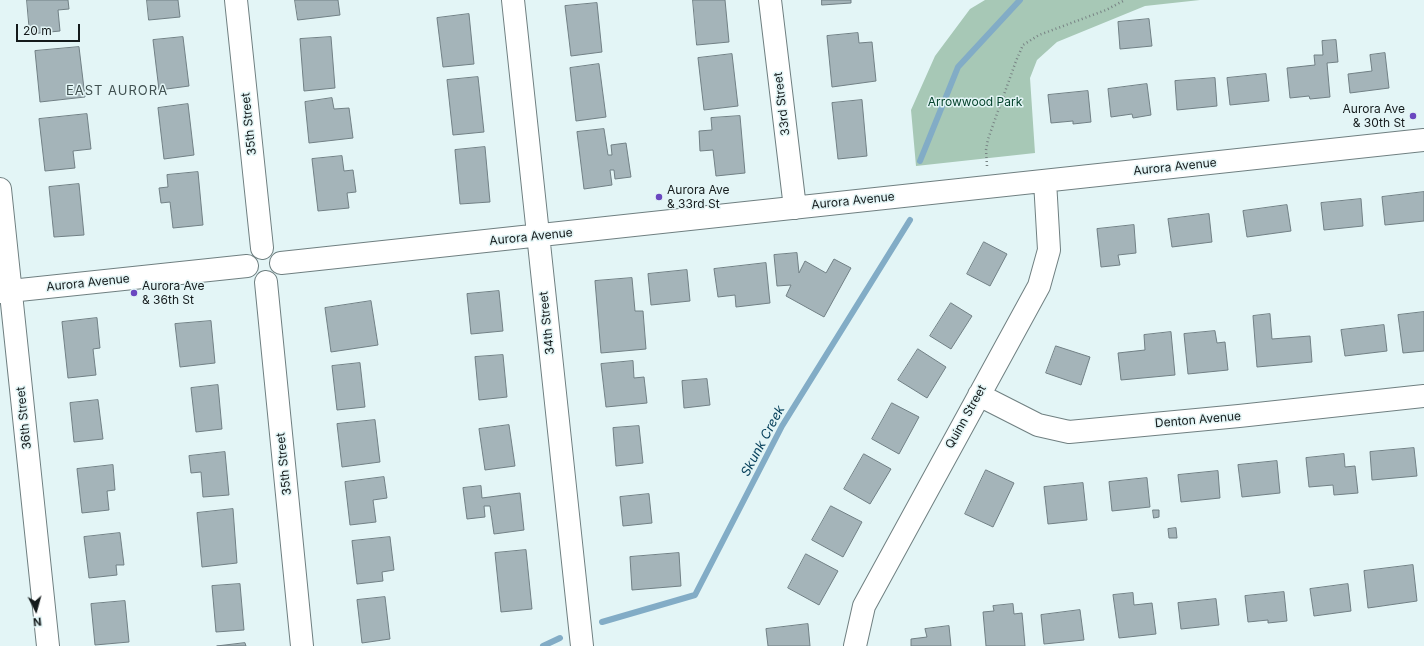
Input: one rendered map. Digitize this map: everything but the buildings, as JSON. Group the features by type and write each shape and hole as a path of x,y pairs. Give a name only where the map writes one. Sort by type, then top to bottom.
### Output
{"street":[{"name":"35th Street","path":"236,0 262,248"},
{"name":"34th Street","path":"513,0 582,646"},
{"name":"33rd Street","path":"770,0 795,208"},
{"name":"Aurora Avenue","path":"281,263 1424,140"},
{"name":"Quinn Street","path":"855,646 864,606 1040,286 1049,250 1045,181"},
{"name":"36th Street","path":"0,189 5,291 48,646"},
{"path":"262,248 275,251 280,258 281,263 278,276 266,282 253,278 250,275 247,266 247,262 251,254 262,248"},
{"name":"Aurora Avenue","path":"5,291 247,266"},
{"name":"35th Street","path":"266,282 302,646"},
{"name":"Denton Avenue","path":"979,395 1038,425 1069,432 1239,416 1424,396"}],"path":[{"path":"988,187 986,150 988,139 1023,45 1039,35 1106,10 1126,0"}],"green space":[{"name":"Arrowwood Park","path":"985,0 1200,0 1145,6 1057,42 1037,60 1030,78 1035,153 916,166 911,110 935,56 970,9"}],"waterway":[{"name":"Skunk Creek","path":"920,161 958,67 1020,0"},
{"name":"Skunk Creek","path":"602,622 695,595 782,426 910,220"},
{"name":"Skunk Creek","path":"543,646 560,638"}],"place":[{"name":"Aurora Ave & 30th St","path":"1413,116"},
{"name":"Aurora Ave & 33rd St","path":"659,197"},
{"name":"Aurora Ave & 36th St","path":"134,293"}],"district":[{"name":"EAST AURORA","path":"117,91"}]}
